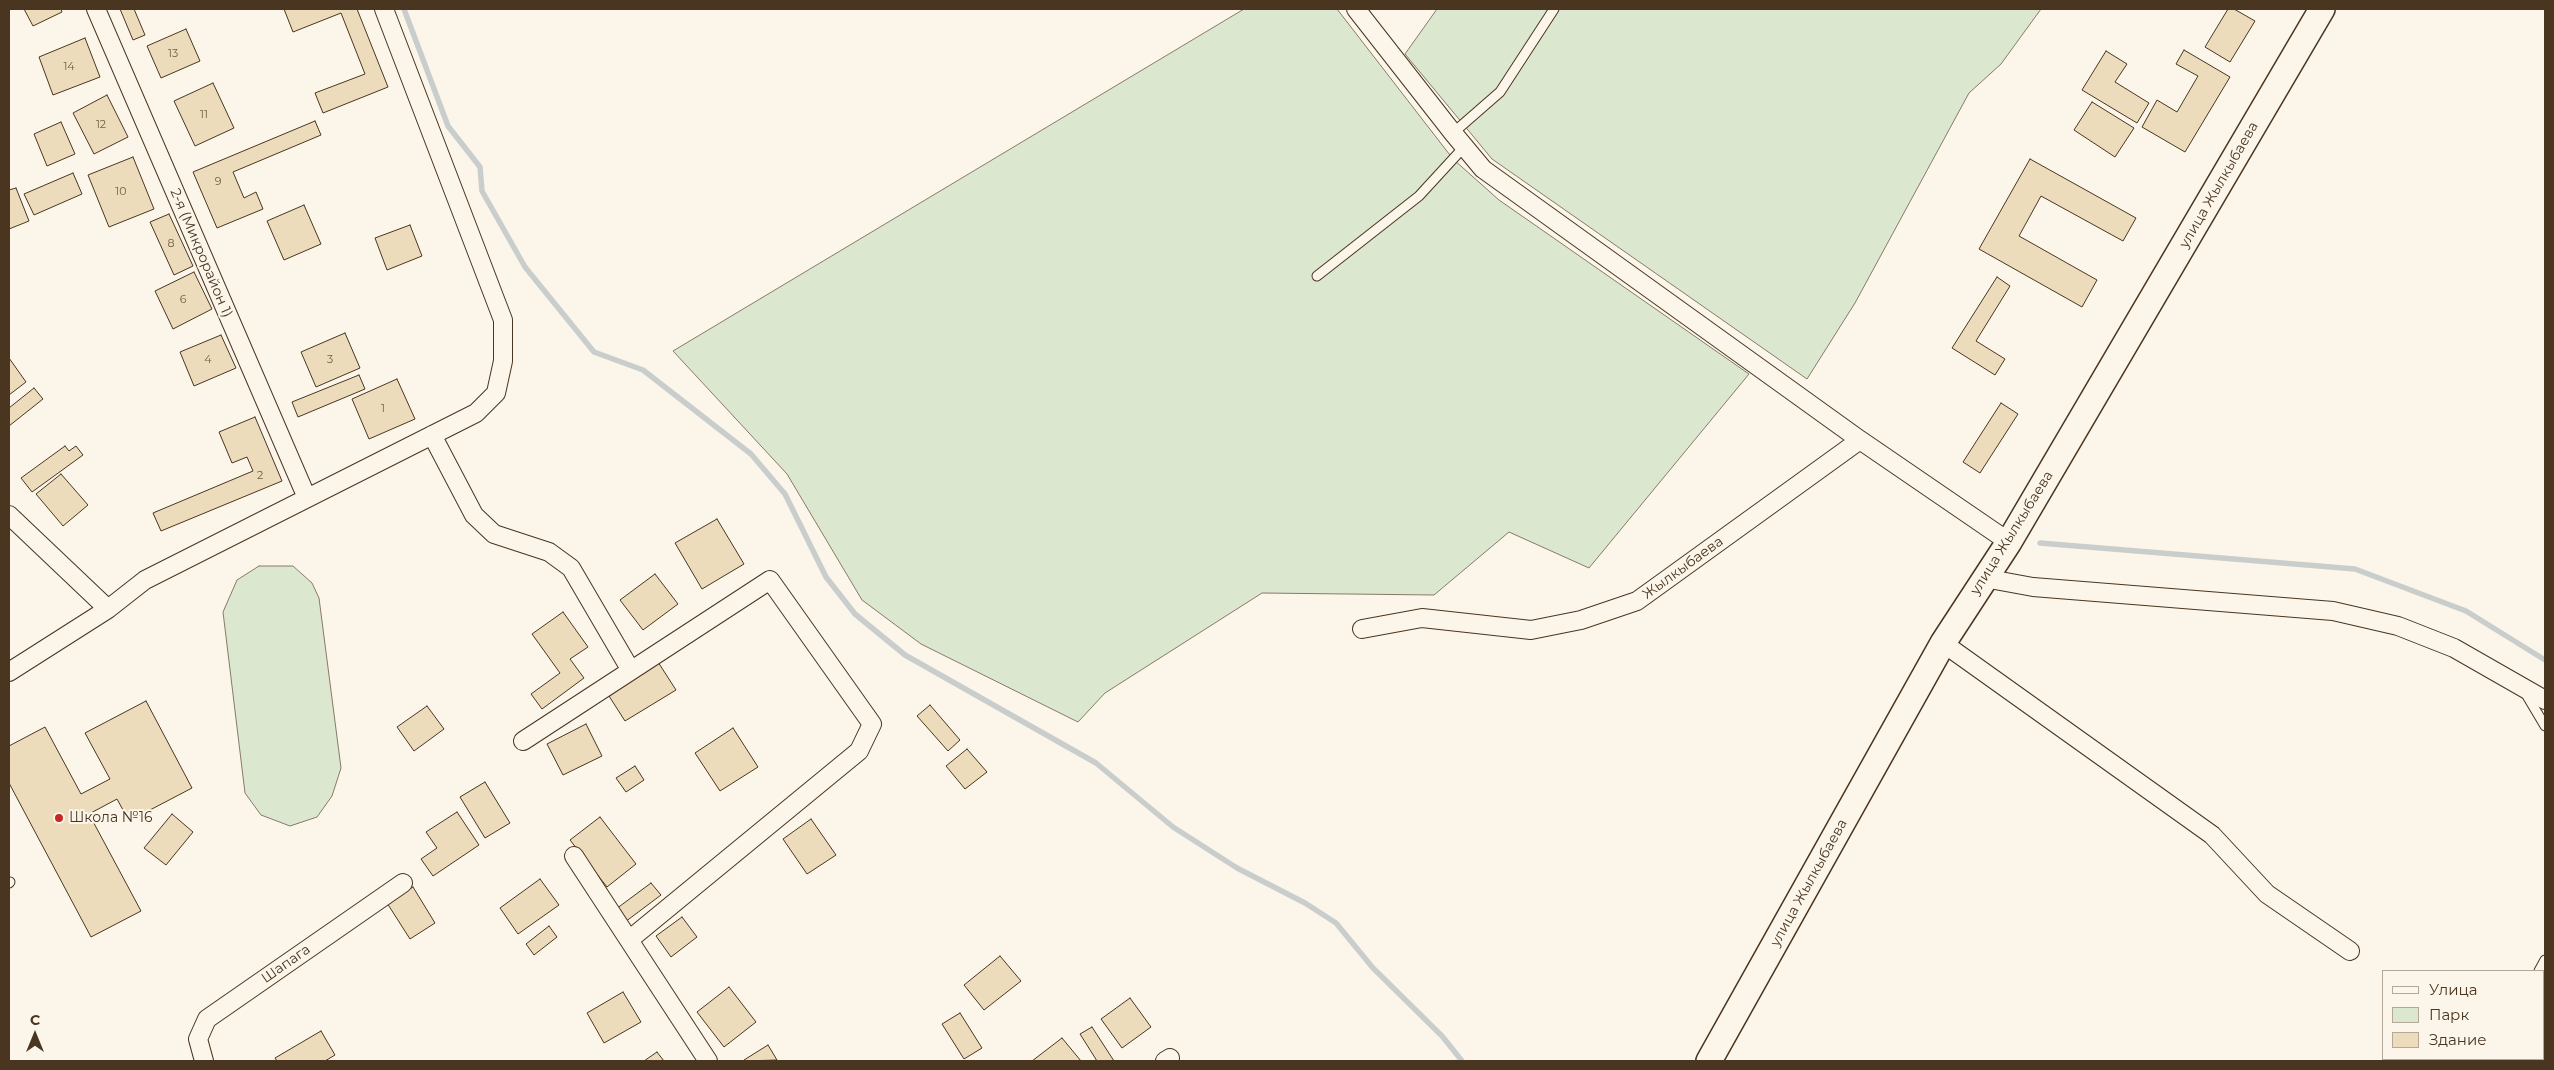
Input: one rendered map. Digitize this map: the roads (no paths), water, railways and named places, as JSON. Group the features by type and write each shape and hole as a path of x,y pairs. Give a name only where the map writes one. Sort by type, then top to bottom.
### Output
{"main road":[{"name":"улица Жылкыбаева","path":"1709,1061 1943,643 2009,542 2322,9"}],"street":[{"name":"2-я (Микрорайон 1)","path":"96,9 307,498"},
{"path":"9,672 108,609 145,580 476,413 496,393 503,361 503,320 384,9"},
{"path":"1356,9 1483,169 1860,440 2009,542"},
{"path":"432,435 474,515 494,534 548,552 571,568 630,669"},
{"name":"Жылкыбаева","path":"1362,629 1422,618 1531,630 1581,620 1637,600 1860,440"},
{"path":"9,515 108,609"},
{"path":"1984,578 2033,587 2332,611 2398,626 2454,648 2545,700"},
{"path":"523,740 770,580 872,724 859,751 629,940"},
{"path":"1943,643 2212,835 2267,894 2350,951"},
{"path":"574,856 708,1061"},
{"name":"Шапага","path":"204,1061 198,1039 207,1019 402,882"}],"lane":[{"path":"1453,133 1500,92 1554,9"},
{"path":"1317,276 1419,196 1464,147"},
{"path":"2521,685 2545,726"}],"waterway":[{"path":"404,9 448,126 480,167 482,191 525,267 594,352 643,370 751,454 785,494 826,577 855,614 905,655 1096,763 1173,827 1237,868 1305,903 1336,923 1373,968 1442,1036 1462,1061"},
{"path":"2040,543 2355,569 2466,611 2545,660"}],"place":[{"name":"Школа №16","path":"59,818"}]}
